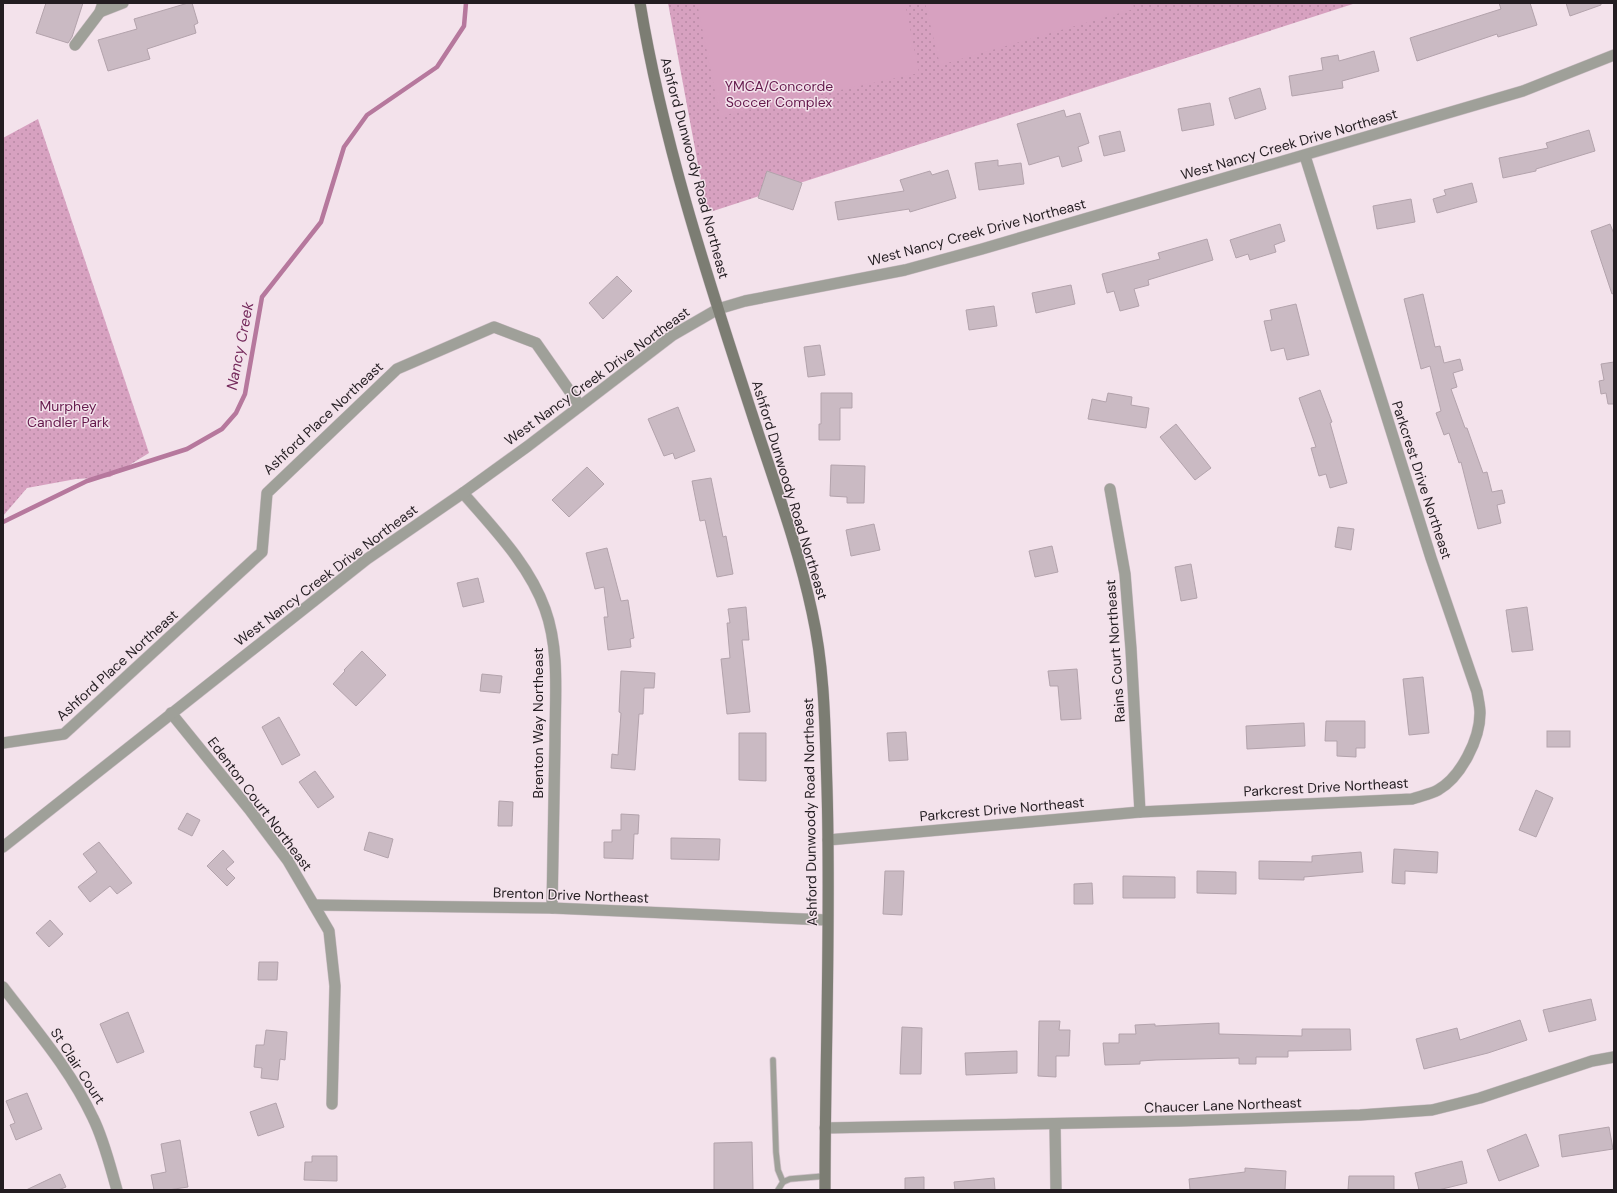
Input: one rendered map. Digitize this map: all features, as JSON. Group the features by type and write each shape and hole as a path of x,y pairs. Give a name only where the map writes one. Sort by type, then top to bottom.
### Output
{"main road":[{"name":"Ashford Dunwoody Road Northeast","path":"640,3 649,58 686,205 792,538 813,613 824,689 828,840 825,1190"}],"street":[{"path":"75,45 102,7 123,3"},
{"name":"West Nancy Creek Drive Northeast","path":"3,847 30,824 118,757 171,713 367,559 463,493 673,335 718,309 745,301 905,270 982,249 1199,185 1305,156 1523,91 1614,55"},
{"name":"Parkcrest Drive Northeast","path":"828,840 1140,812 1412,799 1438,791 1454,778 1467,760 1475,738 1480,714 1477,692 1431,558 1305,156"},
{"name":"Ashford Place Northeast","path":"3,743 64,734 262,552 267,492 397,369 494,327 536,343 580,406"},
{"name":"Rains Court Northeast","path":"1110,489 1125,574 1131,650 1140,812"},
{"name":"Brenton Way Northeast","path":"463,493 509,547 531,580 545,609 553,642 555,681 552,908"},
{"name":"Edenton Court Northeast","path":"171,713 249,809 288,861 329,931 335,986 332,1104"},
{"name":"Brenton Drive Northeast","path":"314,905 552,908 827,920"},
{"name":"St Clair Court","path":"4,989 56,1054 76,1086 93,1118 107,1155 117,1190"},
{"name":"Chaucer Lane Northeast","path":"825,1128 1055,1125 1360,1115 1432,1110 1480,1098 1592,1061 1614,1057"},
{"path":"1055,1125 1056,1190"}],"lane":[{"path":"773,1060 776,1152 778,1170 783,1182"},
{"path":"778,1190 783,1182 790,1178 825,1176"}],"green space":[{"name":"YMCA/Concorde Soccer Complex","path":"668,3 1356,3 707,213"},
{"path":"697,3 905,3 919,73 720,116"},
{"path":"925,3 1133,3 1134,9 940,65"},
{"name":"Murphey Candler Park","path":"38,119 149,453 110,477 76,479 27,488 3,516 3,138"}],"building":[{"path":"46,3 83,3 72,37 68,43 36,33"},
{"path":"192,3 198,23 194,25 196,33 147,49 150,59 108,71 98,40 137,29 134,19"},
{"path":"1499,3 1530,3 1537,25 1498,37 1497,34 1417,61 1410,38 1501,9"},
{"path":"1566,3 1601,3 1601,5 1570,16"},
{"path":"1374,51 1379,71 1342,81 1343,88 1292,96 1289,76 1323,70 1321,58 1338,55 1339,61"},
{"path":"1260,88 1266,109 1235,119 1229,98"},
{"path":"1210,103 1214,125 1182,131 1178,109"},
{"path":"1064,110 1066,117 1080,113 1089,143 1078,147 1082,161 1062,167 1059,156 1029,165 1017,124"},
{"path":"1589,130 1595,151 1536,169 1536,171 1503,178 1499,158 1548,148 1546,143"},
{"path":"1120,131 1125,151 1104,156 1099,136"},
{"path":"998,160 998,166 1021,163 1024,184 979,190 975,163"},
{"path":"948,170 956,198 910,212 909,209 838,220 835,202 904,191 900,180 930,171 932,175"},
{"path":"767,171 802,183 793,210 758,198"},
{"path":"1472,183 1477,202 1437,213 1433,199 1446,195 1444,190"},
{"path":"1411,199 1415,222 1377,229 1373,206"},
{"path":"1280,224 1285,241 1274,245 1276,252 1250,260 1248,254 1236,258 1230,240"},
{"path":"1610,224 1614,234 1614,293 1612,294 1591,231"},
{"path":"1207,239 1213,260 1148,280 1149,285 1134,289 1139,306 1120,311 1114,291 1107,293 1102,274 1160,259 1158,253"},
{"path":"617,276 632,291 603,319 589,303"},
{"path":"1071,285 1075,304 1036,313 1032,293"},
{"path":"1423,294 1435,347 1440,346 1444,363 1460,359 1463,370 1453,373 1457,387 1451,389 1483,473 1487,472 1492,492 1502,490 1505,503 1497,505 1501,523 1478,529 1461,462 1459,463 1449,433 1444,435 1436,413 1441,411 1430,366 1421,369 1404,299"},
{"path":"1296,304 1309,355 1287,360 1284,348 1271,351 1264,321 1272,320 1270,310"},
{"path":"994,306 997,326 969,330 966,310"},
{"path":"820,345 825,375 808,377 804,347"},
{"path":"1614,362 1614,404 1608,404 1606,393 1601,394 1599,381 1604,380 1601,364"},
{"path":"1320,390 1332,422 1330,423 1347,483 1330,488 1326,474 1319,476 1311,448 1316,447 1299,398"},
{"path":"821,393 852,393 852,408 840,408 840,440 819,440 819,424 821,424"},
{"path":"1108,393 1132,397 1131,405 1149,408 1146,428 1088,419 1092,399 1106,402"},
{"path":"678,407 695,451 675,459 673,453 664,456 648,419"},
{"path":"1176,424 1211,468 1195,480 1160,437"},
{"path":"831,465 865,466 864,503 847,503 847,497 830,496"},
{"path":"587,467 604,484 569,517 552,500"},
{"path":"711,478 723,537 726,536 733,574 717,577 705,520 700,521 692,481"},
{"path":"874,524 880,550 851,556 846,530"},
{"path":"1338,527 1354,529 1351,550 1335,547"},
{"path":"1052,546 1058,572 1035,577 1029,551"},
{"path":"607,548 621,601 628,600 634,638 630,639 631,647 608,650 604,617 608,617 604,587 595,589 586,553"},
{"path":"1191,564 1197,598 1181,601 1175,567"},
{"path":"478,578 484,602 463,607 457,583"},
{"path":"746,607 749,640 742,640 750,712 727,714 721,659 730,658 727,623 730,623 728,609"},
{"path":"1527,607 1533,650 1512,652 1506,610"},
{"path":"362,651 386,675 356,706 333,684"},
{"path":"1077,669 1081,719 1061,720 1058,686 1050,686 1048,671"},
{"path":"621,671 655,673 654,688 644,688 643,714 639,714 635,770 611,768 612,754 618,755 621,713 619,712"},
{"path":"482,674 502,676 500,693 480,691"},
{"path":"1423,677 1429,733 1409,735 1403,679"},
{"path":"279,717 300,755 282,765 262,727"},
{"path":"1326,721 1365,721 1365,748 1356,748 1356,757 1337,756 1337,741 1325,741"},
{"path":"1304,723 1305,746 1247,749 1246,726"},
{"path":"1547,731 1570,731 1570,747 1547,747"},
{"path":"906,732 908,760 889,761 887,733"},
{"path":"739,733 766,733 766,781 739,780"},
{"path":"315,771 334,797 318,808 299,782"},
{"path":"1536,790 1553,798 1536,837 1519,830"},
{"path":"499,801 513,802 512,826 498,826"},
{"path":"187,813 200,820 192,836 178,829"},
{"path":"621,814 639,815 638,834 634,834 633,859 604,858 604,842 612,842 612,830 621,830"},
{"path":"369,832 393,839 388,858 364,850"},
{"path":"671,838 720,839 719,860 671,859"},
{"path":"99,842 132,883 117,894 110,886 90,902 78,887 97,872 83,854"},
{"path":"1394,849 1438,852 1437,873 1405,871 1405,884 1392,883"},
{"path":"223,850 234,862 226,869 235,878 227,886 207,866"},
{"path":"1361,852 1363,872 1304,877 1304,880 1259,879 1259,861 1312,862 1312,856"},
{"path":"885,871 904,871 902,915 883,914"},
{"path":"1197,871 1236,872 1236,894 1197,893"},
{"path":"1123,876 1175,877 1175,898 1123,898"},
{"path":"1092,883 1093,904 1074,904 1074,884"},
{"path":"50,920 63,934 49,947 36,933"},
{"path":"259,962 278,962 277,980 258,980"},
{"path":"1591,999 1596,1020 1549,1032 1543,1010"},
{"path":"128,1012 144,1052 117,1063 100,1024"},
{"path":"1520,1020 1527,1040 1488,1053 1424,1069 1416,1039 1457,1028 1460,1040"},
{"path":"1039,1021 1060,1021 1059,1030 1070,1030 1069,1056 1056,1056 1056,1077 1038,1076"},
{"path":"1219,1023 1219,1034 1302,1036 1302,1029 1350,1029 1351,1050 1288,1051 1288,1057 1256,1057 1256,1064 1239,1064 1239,1058 1156,1060 1140,1061 1140,1064 1105,1065 1103,1043 1119,1043 1119,1034 1136,1034 1135,1025 1155,1024 1155,1026"},
{"path":"902,1027 922,1028 921,1074 900,1074"},
{"path":"266,1030 287,1032 285,1060 280,1059 278,1080 261,1078 262,1068 254,1067 256,1045 264,1045"},
{"path":"1017,1051 1017,1073 966,1075 965,1053"},
{"path":"27,1093 42,1129 16,1140 10,1125 15,1123 6,1101"},
{"path":"276,1103 284,1127 258,1136 250,1112"},
{"path":"1609,1127 1613,1149 1562,1157 1559,1135"},
{"path":"1526,1134 1539,1166 1499,1181 1487,1150"},
{"path":"180,1140 188,1187 168,1190 154,1190 151,1175 166,1172 161,1144"},
{"path":"752,1142 753,1190 714,1190 714,1143"},
{"path":"312,1156 337,1156 337,1181 304,1180 305,1162 312,1162"},
{"path":"1462,1161 1467,1183 1438,1190 1419,1190 1415,1173"},
{"path":"1245,1168 1286,1171 1285,1190 1190,1190 1189,1179 1245,1172"},
{"path":"60,1174 66,1187 58,1190 26,1190"},
{"path":"1349,1176 1394,1176 1394,1190 1348,1190"},
{"path":"924,1177 924,1190 905,1190 905,1178"},
{"path":"994,1178 995,1190 955,1190 954,1182"}],"waterway":[{"name":"Nancy Creek","path":"3,522 87,481 187,449 222,429 236,413 245,394 262,297 321,222 344,147 367,115 437,67 464,26 466,3"}]}
